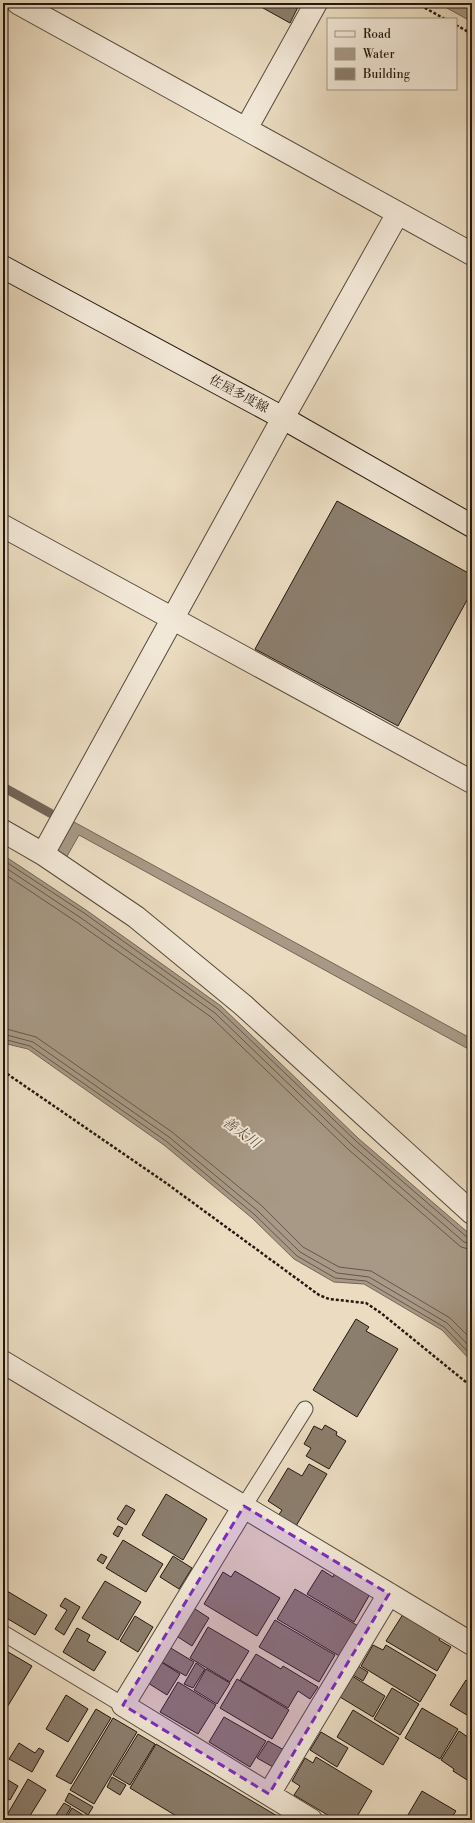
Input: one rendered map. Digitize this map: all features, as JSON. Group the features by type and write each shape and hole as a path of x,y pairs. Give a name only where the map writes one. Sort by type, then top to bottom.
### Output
{"street":[{"path":"18,3 472,254"},
{"path":"246,129 316,3"},
{"path":"43,854 283,418 398,213"},
{"name":"佐屋多度線","path":"3,267 283,418 472,526"},
{"path":"3,526 472,782"},
{"path":"3,831 43,854 136,917 243,1005 472,1213"},
{"path":"3,1362 472,1644"},
{"path":"244,1506 122,1705 311,1820"},
{"path":"269,1794 389,1594"}],"lane":[{"path":"244,1506 305,1409"},
{"path":"3,1633 122,1705"}],"path":[{"path":"416,3 443,18"},
{"path":"457,26 472,34"},
{"path":"3,1071 166,1183 318,1295 329,1299 366,1303 382,1313 472,1387"}],"highlighted area":[{"path":"244,1506 389,1594 269,1794 123,1705"}],"water":[{"path":"438,3 472,3 472,22"},
{"path":"74,822 472,1039 472,1051 79,835 66,858 56,850"},
{"name":"善太川","path":"3,855 86,910 221,1006 359,1139 472,1236 472,1362 442,1330 364,1284 334,1282 294,1259 252,1218 164,1145 28,1049 3,1043"}],"building":[{"path":"254,3 300,3 290,23"},
{"path":"337,501 472,575 472,591 398,726 255,649"},
{"path":"356,1319 369,1327 366,1331 398,1349 357,1417 313,1390"},
{"path":"325,1425 337,1432 336,1435 346,1441 329,1469 306,1456 311,1448 304,1444 314,1426 322,1430"},
{"path":"309,1464 327,1474 296,1526 278,1516 282,1510 268,1501 288,1468 302,1476"},
{"path":"166,1494 207,1519 183,1560 142,1535"},
{"path":"126,1505 135,1510 126,1525 117,1519"},
{"path":"118,1526 123,1528 118,1537 113,1534"},
{"path":"123,1540 163,1564 146,1592 106,1568"},
{"path":"101,1554 107,1557 103,1564 97,1560"},
{"path":"173,1556 192,1568 179,1589 160,1577"},
{"path":"322,1570 333,1577 335,1573 370,1594 354,1622 307,1594"},
{"path":"235,1571 280,1598 257,1636 204,1604 223,1572 231,1577"},
{"path":"105,1581 141,1602 118,1640 82,1618"},
{"path":"295,1589 360,1627 341,1657 277,1619"},
{"path":"7,1591 47,1615 35,1635 3,1616 3,1597"},
{"path":"65,1598 80,1607 64,1635 55,1629 67,1610 60,1606"},
{"path":"192,1607 209,1618 192,1646 175,1635"},
{"path":"405,1611 443,1634 439,1640 451,1647 437,1671 386,1641"},
{"path":"135,1616 153,1627 138,1652 120,1641"},
{"path":"275,1620 335,1655 319,1682 259,1647"},
{"path":"208,1627 249,1651 230,1682 190,1658"},
{"path":"77,1628 90,1635 87,1641 106,1652 94,1671 63,1652"},
{"path":"373,1645 383,1650 386,1645 436,1675 420,1702 361,1666"},
{"path":"169,1647 194,1662 186,1676 160,1661"},
{"path":"3,1649 32,1666 3,1714"},
{"path":"256,1654 281,1669 283,1666 318,1687 310,1699 298,1691 288,1708 240,1680"},
{"path":"161,1662 180,1674 167,1695 148,1683"},
{"path":"196,1663 205,1669 193,1688 184,1684"},
{"path":"358,1666 368,1672 363,1681 353,1675"},
{"path":"206,1669 230,1683 217,1704 194,1690"},
{"path":"352,1676 385,1696 373,1717 340,1697"},
{"path":"237,1679 289,1710 272,1739 220,1708"},
{"path":"466,1680 472,1683 472,1718 450,1705"},
{"path":"178,1682 216,1705 198,1734 160,1712"},
{"path":"392,1688 419,1704 400,1735 374,1719"},
{"path":"66,1695 88,1709 68,1742 46,1729"},
{"path":"422,1708 458,1729 440,1759 405,1738"},
{"path":"96,1709 111,1718 71,1784 56,1776"},
{"path":"353,1710 399,1738 383,1765 337,1737"},
{"path":"224,1717 266,1741 250,1767 209,1742"},
{"path":"113,1718 137,1732 94,1804 70,1790"},
{"path":"459,1731 472,1740 472,1783 453,1771 454,1769 441,1760"},
{"path":"321,1732 348,1748 337,1767 310,1750"},
{"path":"138,1734 155,1744 130,1785 113,1775"},
{"path":"268,1741 284,1750 273,1767 257,1758"},
{"path":"19,1743 35,1753 39,1748 44,1751 32,1772 9,1759"},
{"path":"156,1744 284,1820 183,1820 130,1788"},
{"path":"316,1757 372,1791 355,1820 336,1820 294,1795 300,1786 292,1781 305,1758 313,1763"},
{"path":"3,1777 18,1786 10,1800 3,1796"},
{"path":"112,1777 126,1785 120,1795 107,1787"},
{"path":"28,1779 46,1790 28,1819 30,1820 4,1820"},
{"path":"422,1791 456,1811 450,1820 405,1820"},
{"path":"69,1793 93,1807 88,1815 65,1801"},
{"path":"3,1798 8,1801 3,1809"},
{"path":"64,1803 71,1807 64,1819 56,1815"},
{"path":"72,1808 83,1815 79,1820 65,1820"}],"waterway":[{"path":"3,787 50,813"}]}
